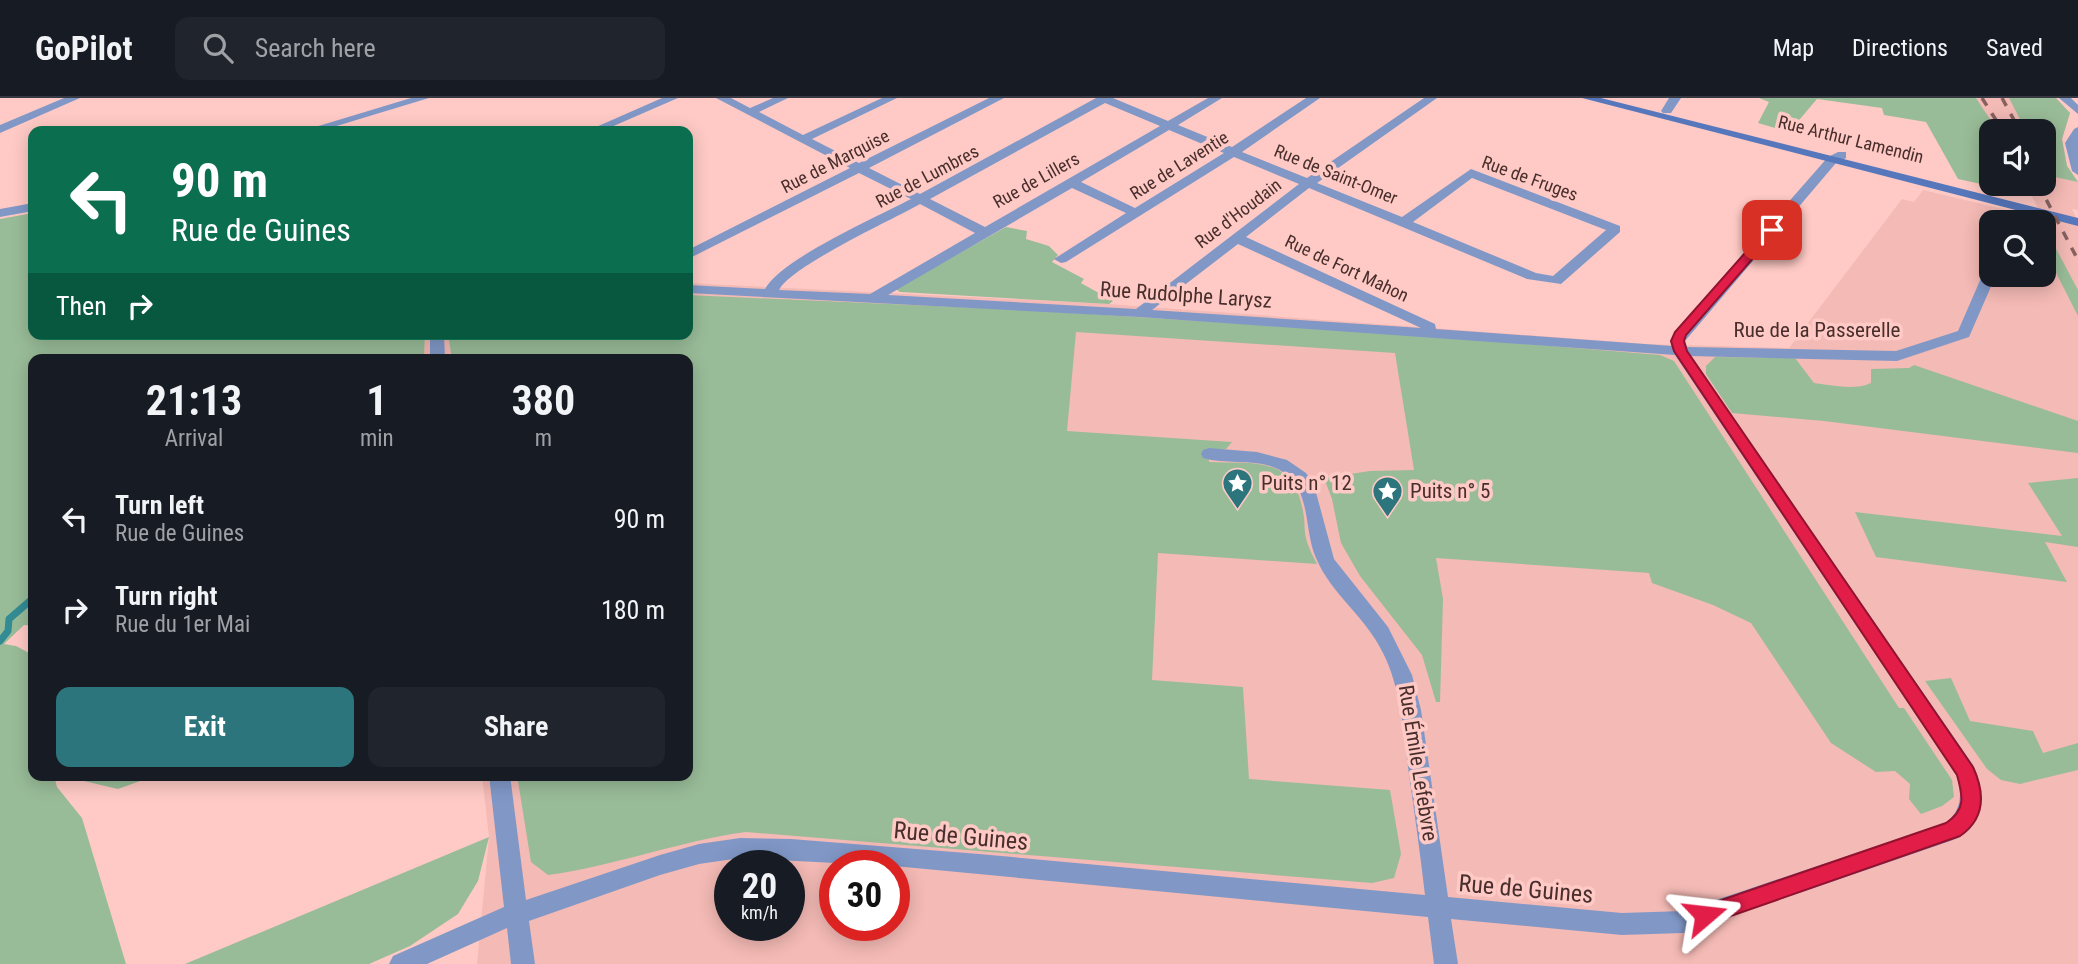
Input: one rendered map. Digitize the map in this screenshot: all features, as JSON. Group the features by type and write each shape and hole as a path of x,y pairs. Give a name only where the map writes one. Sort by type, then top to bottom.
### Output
{"main road":[{"name":"Rue Arthur Lamendin","path":"1588,98 2078,214"},
{"name":"Rue Arthur Lamendin","path":"1615,98 2078,222"}],"street":[{"path":"0,129 75,98"},
{"path":"608,126 672,98"},
{"path":"722,98 984,232"},
{"path":"750,112 782,98"},
{"path":"803,139 891,98"},
{"name":"Rue de Marquise","path":"693,252 998,98"},
{"name":"Rue de Saint-Omer","path":"1105,98 1532,276 1556,281"},
{"name":"Rue de Lumbres","path":"769,293 778,280 801,264 1105,98"},
{"name":"Rue de Lillers","path":"874,297 1216,98"},
{"name":"Rue de Laventie","path":"1061,259 1314,98"},
{"name":"Rue d'Houdain","path":"1139,313 1307,184 1431,98"},
{"path":"1667,111 1675,98"},
{"path":"2065,98 2078,111"},
{"path":"325,126 416,99"},
{"path":"2078,131 2071,143 2078,171"},
{"path":"1681,351 1678,341 1680,334 1837,157"},
{"name":"Rue de Fruges","path":"1404,222 1471,173 1615,229 1556,281"},
{"path":"1072,183 1136,213"},
{"path":"0,213 28,208"},
{"name":"Rue de Fort Mahon","path":"1236,238 1441,333"},
{"name":"Rue de la Passerelle","path":"1681,351 1897,356 1964,334 1984,287"},
{"name":"Rue Rudolphe Larysz","path":"693,289 1139,313 1681,351"},
{"name":"Rue de Guines","path":"401,964 490,923 660,865 699,854 740,848 791,849 965,863 1622,924 1683,922 1953,830 1962,824 1973,799 1966,772 1681,351"},
{"name":"Rue Émile Lefebvre","path":"1209,454 1265,459 1280,463 1301,478 1308,490 1318,540 1325,559 1335,577 1394,650 1405,677 1411,710 1446,964"},
{"path":"500,781 523,964"}],"shaded area":[{"path":"1976,98 2056,98 2070,113 2062,139 2067,166 2078,181 2078,210 2072,209 2078,221 2078,964 477,964 489,837 483,781 693,781 693,354 424,354 425,340 693,340 693,283 1109,304 1647,344 1789,348 1902,199 1914,202 1923,190 2006,210 1979,210 1979,287 2056,287 2056,210 2039,210 2032,196 2056,196 2056,119 1990,119"}],"green space":[{"path":"1759,98 1976,98 1990,119 1979,119 1979,184 1958,179 1926,122 1884,115 1882,108 1817,99 1789,132 1758,123 1769,102"},
{"path":"2009,98 2056,98 2070,113 2062,139 2067,166 2078,182 2056,177 2056,119 2020,119"},
{"path":"28,214 28,340 425,340 424,354 28,354 28,625 24,625 4,644 28,652 28,781 56,781 57,787 82,818 126,964 0,964 0,219"},
{"path":"1006,227 1027,231 1026,239 1049,246 1058,255 1052,262 1084,279 1081,283 1113,301 1109,304 900,292 896,289"},
{"path":"2056,249 2078,290 2078,316 2056,273"},
{"path":"693,295 1044,311 1430,336 1660,355 1674,361 1899,708 1904,708 1952,780 1954,797 1942,806 1921,814 1909,799 1910,784 1895,771 1876,772 1831,743 1751,623 1713,605 1652,583 1649,573 1436,558 1443,599 1440,702 1436,702 1422,655 1360,576 1341,543 1332,499 1324,478 1370,471 1414,470 1395,353 1076,332 1067,431 1232,442 1226,449 1208,449 1209,462 1269,466 1281,471 1298,493 1305,535 1317,564 1158,553 1152,680 1243,687 1249,779 1390,790 1401,854 1394,878 1372,883 746,832 548,875 531,862 518,781 693,781 693,354 451,354 449,340 693,340"},
{"path":"1715,357 1795,358 1814,383 1850,387 1871,383 1871,369 1909,368 1914,365 2078,421 2078,453 1824,421 1732,413 1706,374 1706,366"},
{"path":"2078,478 2078,547 2045,542 2067,582 1876,557 1855,512 2062,536 2028,483"},
{"path":"1951,678 1970,721 2033,731 2043,753 2078,743 2078,770 2020,784 2001,780 1987,769 1925,681"},
{"path":"84,781 140,781 118,789"},
{"path":"489,837 478,881 458,914 410,946 369,964 185,964"}],"waterway":[{"path":"0,641 8,631 9,619 28,603"}],"railway":[{"path":"1982,98 1995,119"},
{"path":"2002,98 2013,119"},
{"path":"2044,196 2078,260"}],"place":[{"name":"Puits n° 12","path":"1238,510"},
{"name":"Puits n° 5","path":"1387,518"}],"route":[{"path":"1705,915 1953,830 1962,824 1973,799 1966,772 1681,351 1678,341 1680,334 1772,230"}]}
